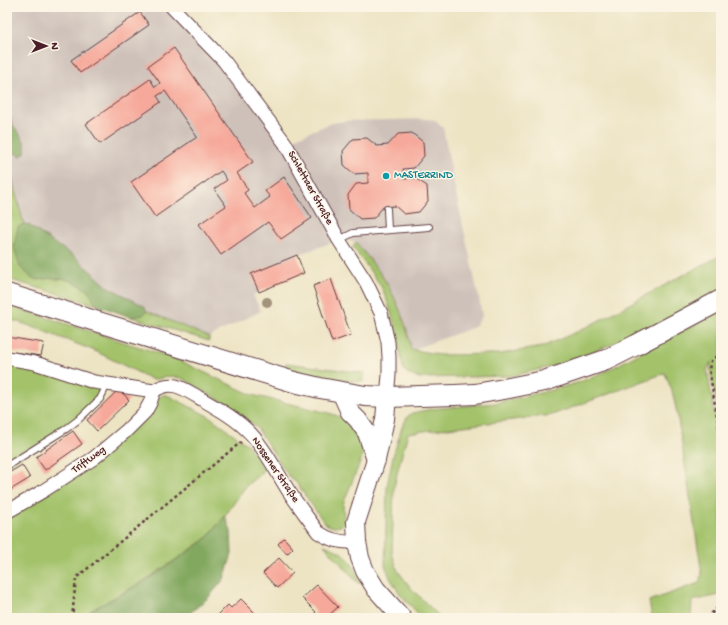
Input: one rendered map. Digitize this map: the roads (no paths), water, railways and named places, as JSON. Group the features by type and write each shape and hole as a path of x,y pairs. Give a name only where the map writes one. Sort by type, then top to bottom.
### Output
{"main road":[{"path":"7,294 286,380 364,396 387,397 474,394 544,381 606,360 721,300"}],"street":[{"name":"Schlettaer Straße","path":"172,7 224,61 285,143 339,240 366,282 381,313 387,337 389,357 387,397"},
{"name":"Nossener Straße","path":"7,358 35,363 94,382 154,390 161,386 173,385 185,389 230,416 250,434 266,454 288,491 318,532 337,541 357,542"},
{"name":"Triftweg","path":"7,512 94,458 126,431 145,412 150,403 154,390"},
{"path":"341,392 350,412 367,433 376,460"},
{"path":"387,397 385,419 376,460 356,522 357,542 360,558 365,571 376,589 402,618"}],"lane":[{"path":"387,209 388,230"},
{"path":"339,240 353,233 429,227"},
{"path":"7,466 78,420 100,399 108,383"}],"place":[{"name":"MASTERRIND","path":"386,176"}]}
